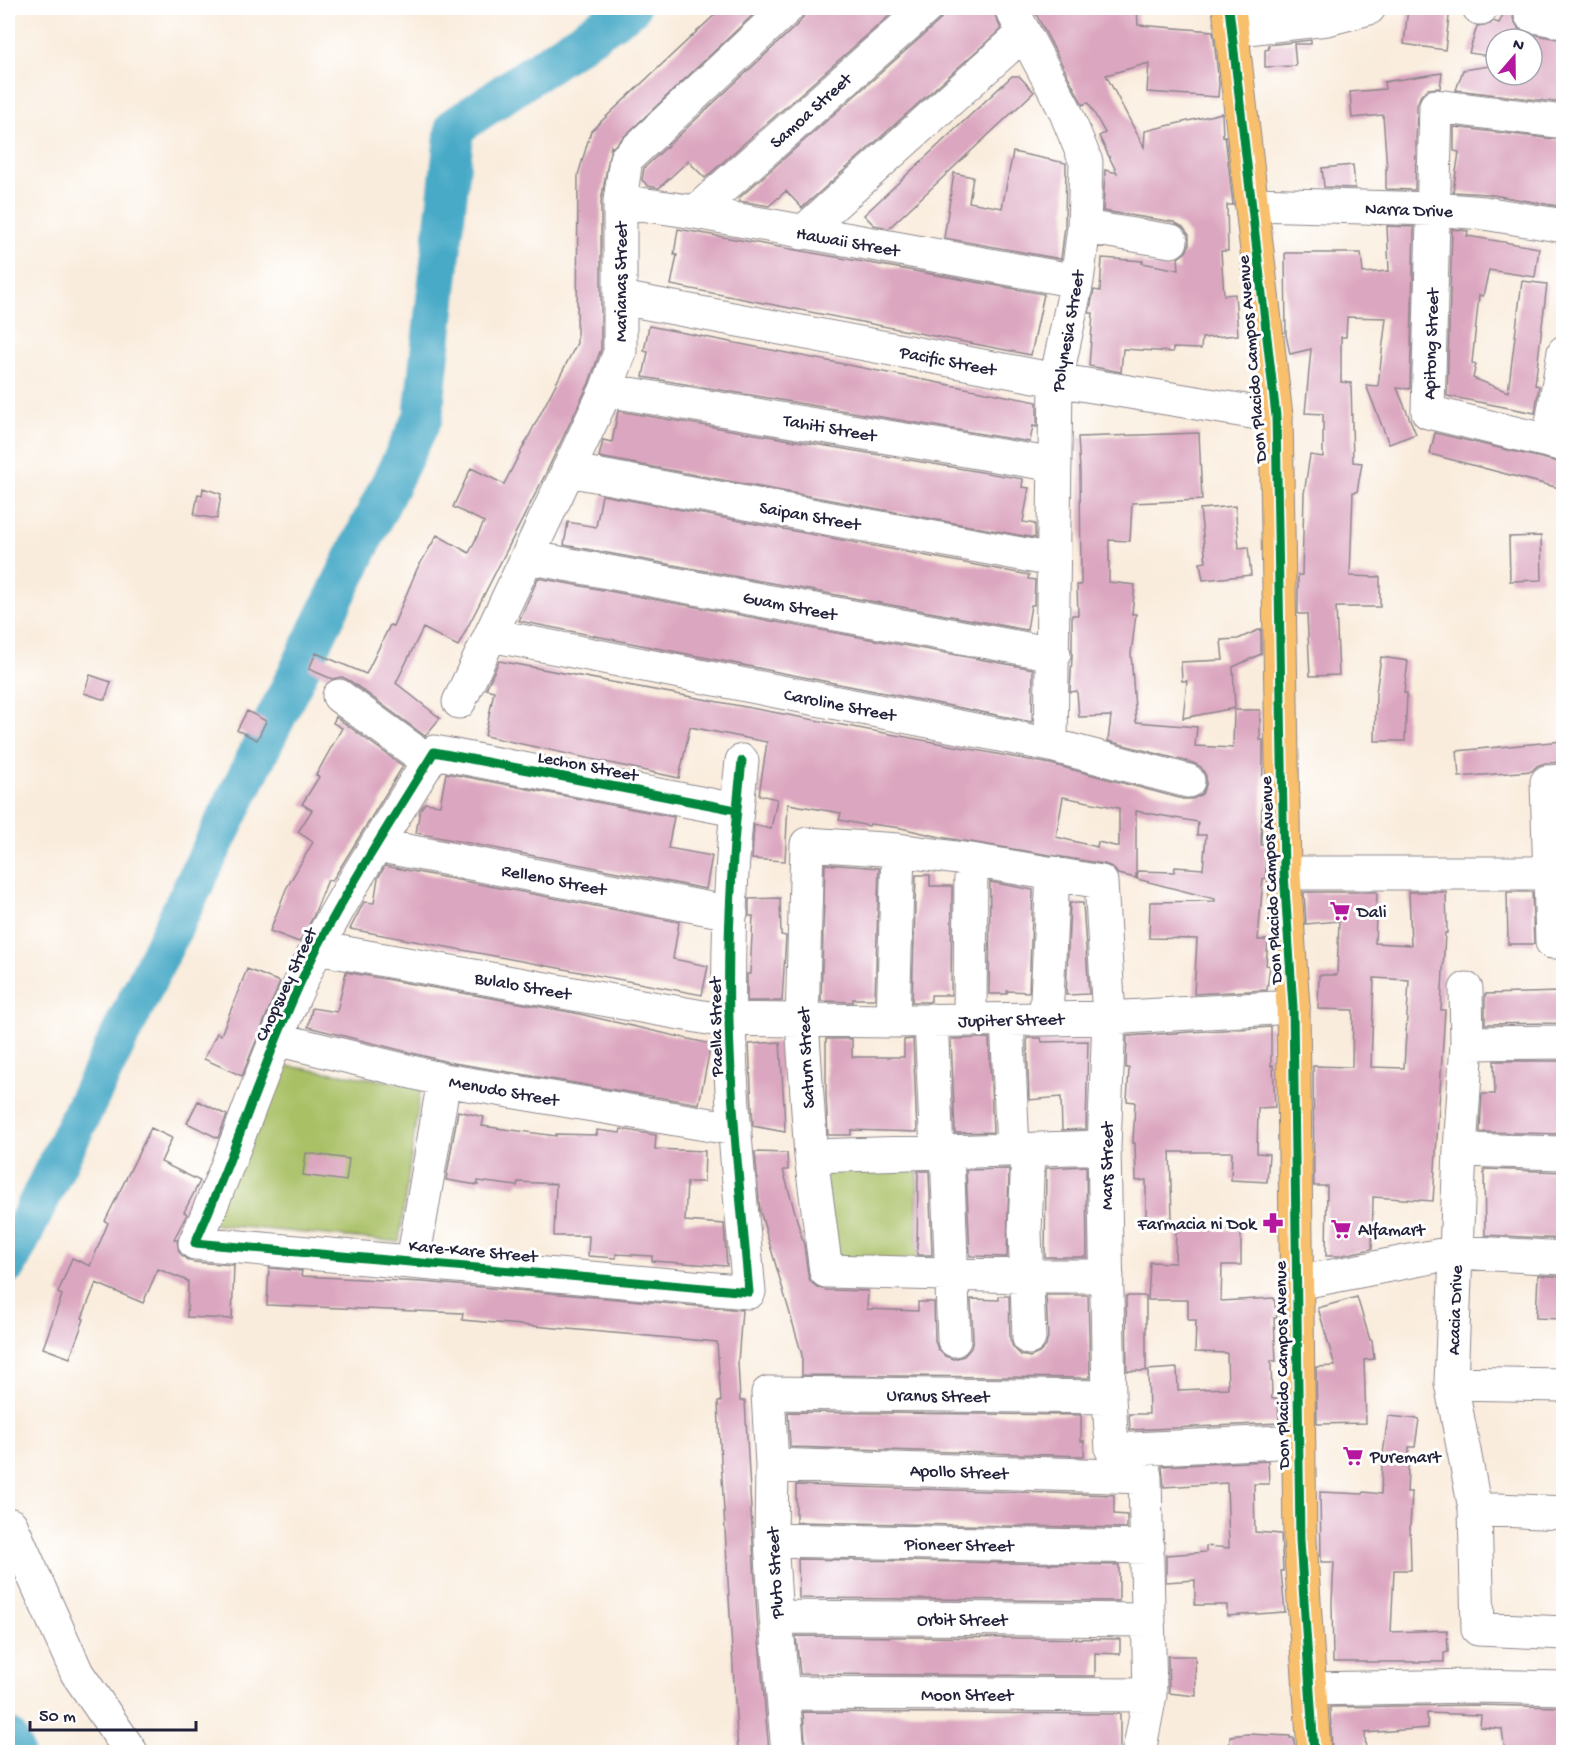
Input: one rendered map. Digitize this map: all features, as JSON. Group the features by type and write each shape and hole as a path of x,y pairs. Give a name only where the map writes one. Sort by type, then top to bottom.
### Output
{"main road":[{"name":"Don Placido Campos Avenue","path":"1230,19 1276,416 1284,873 1293,1007 1300,1540 1314,1752"}],"street":[{"name":"Marianas Street","path":"459,702 606,390 620,352 620,201 626,159 787,8"},
{"name":"Samoa Street","path":"695,212 926,8"},
{"path":"1230,19 1327,19 1369,8"},
{"path":"1532,11 1563,22"},
{"path":"802,233 1017,21"},
{"name":"Polynesia Street","path":"1017,21 1064,108 1086,162 1084,227 1077,281 1056,380 1051,745"},
{"path":"1433,209 1436,106 1563,122"},
{"name":"Hawaii Street","path":"620,201 695,212 1077,281"},
{"name":"Narra Drive","path":"1253,204 1433,209 1484,213 1563,226"},
{"name":"Apitong Street","path":"1433,209 1428,412 1556,443"},
{"path":"1084,227 1171,241"},
{"name":"Pacific Street","path":"621,298 1056,380 1276,416"},
{"path":"1556,443 1563,352"},
{"name":"Tahiti Street","path":"606,390 1055,465"},
{"name":"Saipan Street","path":"568,470 1053,560"},
{"name":"Guam Street","path":"527,556 1054,654"},
{"name":"Caroline Street","path":"491,635 1051,745 1188,781"},
{"path":"339,696 431,757"},
{"name":"Lechon Street","path":"431,757 736,810"},
{"name":"Chopsuey Street","path":"195,1243 276,1039 317,948 376,845 431,757"},
{"name":"Paella Street","path":"742,761 736,810 729,1020 735,1129 749,1292"},
{"path":"1555,782 1551,873 1552,942 1563,942"},
{"name":"Saturn Street","path":"898,850 807,844 802,1021 811,1156 826,1271 951,1275"},
{"name":"Relleno Street","path":"376,845 731,913"},
{"path":"893,1021 898,850 1053,873 1046,1019"},
{"path":"970,1020 971,860"},
{"name":"Mars Street","path":"1053,873 1101,882 1109,1018 1104,1147 1108,1396 1132,1458 1148,1547 1150,1695 1139,1752"},
{"path":"1284,873 1551,873"},
{"name":"Bulalo Street","path":"317,948 729,1020"},
{"name":"Acacia Drive","path":"1466,989 1467,1043 1460,1150 1451,1383 1475,1509 1478,1629 1563,1633"},
{"name":"Jupiter Street","path":"729,1020 893,1021 1109,1018 1293,1007"},
{"path":"931,1020 954,1340"},
{"path":"1007,1020 1020,1150 1029,1338"},
{"name":"Menudo Street","path":"276,1039 444,1080 735,1129"},
{"path":"1467,1043 1563,1042"},
{"path":"413,1262 444,1080"},
{"path":"811,1156 1104,1147"},
{"path":"1460,1150 1563,1154"},
{"name":"Kare-Kare Street","path":"195,1243 749,1292"},
{"path":"1297,1283 1457,1252 1563,1258"},
{"path":"951,1275 1107,1276"},
{"path":"1451,1383 1563,1385"},
{"name":"Uranus Street","path":"768,1393 1108,1396"},
{"name":"Pluto Street","path":"768,1393 772,1466 771,1540 788,1752"},
{"name":"Apollo Street","path":"772,1466 1132,1458 1298,1441"},
{"path":"1475,1509 1563,1514"},
{"path":"11,1525 77,1673 131,1752"},
{"name":"Pioneer Street","path":"771,1540 1148,1547"},
{"name":"Orbit Street","path":"776,1617 1149,1620"},
{"path":"1309,1689 1475,1686 1563,1688"},
{"name":"Moon Street","path":"784,1693 1150,1695"}],"green space":[{"path":"273,1064 421,1086 399,1242 210,1224"},
{"path":"917,1156 917,1262 835,1264 820,1159"}],"building":[{"path":"722,8 760,8 612,148 611,146 601,201 601,349 589,383 545,475 458,646 423,628 396,683 440,718 425,736 350,681 342,677 332,679 309,669 316,653 366,674 390,625 393,626 417,569 437,535 469,553 484,522 453,507 471,468 504,484 577,343 578,175 591,131"},
{"path":"805,8 898,8 705,178 688,161 659,188 648,186 642,180 644,168 800,22 805,14"},
{"path":"944,8 992,8 1001,29 802,208 786,191 769,206 739,201 738,199 938,22 944,14"},
{"path":"1033,8 1137,8 1138,25 1213,31 1219,84 1218,97 1147,92 1149,63 1106,75 1144,147 1145,131 1222,113 1223,137 1225,136 1233,205 1227,205 1228,251 1221,251 1224,295 1235,294 1238,335 1202,338 1201,349 1173,348 1173,352 1123,349 1121,372 1089,366 1093,313 1089,313 1094,290 1100,291 1102,258 1143,261 1142,263 1179,270 1178,258 1186,252 1189,235 1183,227 1174,222 1103,211 1105,170 1117,173 1099,136 1105,133 1088,102 1083,105"},
{"path":"1408,8 1450,8 1445,50 1404,44"},
{"path":"1506,8 1514,8 1513,19 1518,27 1484,27 1484,55 1469,53 1477,26 1490,24 1493,21 1499,23"},
{"path":"1544,36 1563,40 1563,103 1456,90 1463,70 1484,67 1484,87 1544,87"},
{"path":"1311,40 1311,44 1294,44 1296,66 1265,67 1265,50 1269,49 1268,45"},
{"path":"1442,73 1440,88 1428,89 1421,95 1417,105 1415,190 1386,189 1387,169 1383,115 1352,118 1350,92 1385,89 1384,82"},
{"path":"1012,76 1019,76 1034,92 889,228 874,225 864,215"},
{"path":"1454,127 1563,140 1563,207 1487,194 1453,192 1459,152 1454,151"},
{"path":"1013,152 1066,163 1065,226 1061,259 944,238 954,173 973,177 969,202 1002,208"},
{"path":"1353,165 1355,188 1324,187 1322,168"},
{"path":"1387,226 1414,227 1410,389 1397,388 1416,434 1389,444 1366,385 1378,386 1386,318 1347,317 1346,337 1341,337 1341,382 1351,383 1353,462 1362,463 1357,492 1353,492 1350,576 1380,577 1380,607 1336,607 1339,675 1310,676 1307,614 1298,614 1298,575 1302,575 1304,494 1310,455 1323,457 1323,414 1305,413 1311,349 1290,354 1286,335 1285,253 1361,253 1363,273 1389,271"},
{"path":"678,229 1044,294 1031,355 671,285 677,255 674,255"},
{"path":"1452,229 1468,231 1467,236 1539,248 1535,277 1489,270 1483,296 1479,295 1472,363 1476,364 1473,378 1508,392 1522,281 1547,284 1535,385 1539,386 1535,413 1447,396"},
{"path":"649,326 1037,402 1037,427 1033,426 1030,442 643,377 648,352 644,351"},
{"path":"618,411 1023,479 1022,487 1029,488 1023,522 1035,524 1035,538 599,457 603,440 612,442"},
{"path":"1199,433 1202,500 1132,503 1130,541 1109,540 1109,582 1135,585 1132,614 1136,614 1131,654 1136,722 1197,727 1195,746 1233,748 1234,710 1260,710 1260,740 1263,740 1261,845 1265,845 1266,878 1263,879 1258,940 1268,940 1266,965 1270,966 1267,990 1194,994 1197,939 1149,938 1150,902 1215,901 1215,899 1137,879 1138,871 1174,872 1175,867 1203,869 1206,835 1197,835 1198,822 1136,811 1136,878 1118,874 1112,867 1104,864 940,837 901,828 870,824 869,826 839,820 841,813 788,804 785,861 752,859 754,825 771,829 777,799 759,795 767,742 690,727 679,778 485,736 494,691 486,689 499,661 1051,764 1183,799 1193,799 1202,794 1206,785 1206,776 1201,767 1108,741 1111,716 1079,717 1077,691 1070,692 1072,615 1078,615 1077,585 1081,585 1078,437","holes":["1063,797 1119,808 1119,847 1098,842 1097,847 1056,837"]},
{"path":"1435,433 1563,463 1563,489 1430,454"},
{"path":"203,488 221,494 217,519 194,515 198,494 202,495"},
{"path":"602,495 1029,575 1028,579 1035,580 1034,605 1031,605 1027,630 564,545 568,522 596,527"},
{"path":"1235,506 1239,548 1248,547 1251,575 1203,580 1200,563 1206,562 1200,509"},
{"path":"1541,536 1542,580 1510,581 1509,537"},
{"path":"538,578 1033,669 1032,722 519,621"},
{"path":"1261,629 1261,654 1233,667 1235,708 1183,718 1187,681 1182,681 1181,662 1223,660 1221,640 1238,639"},
{"path":"1381,657 1408,661 1404,693 1407,693 1405,741 1375,741 1376,693"},
{"path":"90,675 111,682 105,700 84,693"},
{"path":"247,711 266,721 257,740 237,730"},
{"path":"336,717 403,766 332,881 328,880 313,917 299,942 270,931 286,889 313,842 298,832 312,810 302,804 319,777 316,775 342,728 333,723"},
{"path":"1563,741 1563,762 1545,763 1532,771 1459,777 1457,751"},
{"path":"446,773 674,817 668,848 712,856 706,889 416,833 420,810 425,803 440,805"},
{"path":"825,864 879,868 875,999 853,999 853,1002 821,1001"},
{"path":"385,866 679,922 673,959 708,966 702,995 350,929 364,902 374,903 378,878"},
{"path":"916,875 930,875 930,886 952,886 951,995 931,995 931,1001 928,1002 912,1002"},
{"path":"990,882 1033,890 1029,992 1007,991 1007,994 989,994"},
{"path":"1304,892 1377,892 1375,943 1411,945 1409,892 1446,892 1447,933 1445,933 1441,1010 1445,1010 1433,1201 1373,1197 1372,1249 1338,1256 1326,1256 1327,1186 1314,1186 1313,1066 1352,1067 1353,1010 1318,1009 1319,975 1337,975 1339,921 1306,924","holes":["1374,978 1409,980 1404,1068 1371,1067"]},
{"path":"1507,892 1532,892 1534,944 1508,944"},
{"path":"780,898 781,935 786,936 782,1001 747,1001 747,974 750,974 753,916 749,916 749,899"},
{"path":"1070,903 1083,903 1089,994 1066,995"},
{"path":"247,969 280,982 242,1076 204,1059 217,1033 221,1035"},
{"path":"346,972 575,1013 711,1044 699,1104 448,1062 308,1027 312,1008 337,1012"},
{"path":"1560,992 1560,1023 1485,1024 1485,994"},
{"path":"1271,1027 1271,1066 1273,1065 1275,1107 1258,1108 1257,1153 1269,1154 1267,1182 1231,1180 1232,1152 1170,1152 1172,1218 1146,1218 1146,1180 1136,1181 1135,1143 1133,1143 1135,1102 1127,1101 1129,1068 1126,1068 1127,1036"},
{"path":"989,1038 993,1132 955,1133 951,1039"},
{"path":"1027,1038 1041,1038 1042,1042 1088,1041 1086,1129 1062,1130 1061,1097 1029,1100"},
{"path":"826,1039 852,1039 852,1057 904,1057 904,1040 913,1039 917,1132 851,1130 851,1135 828,1135"},
{"path":"780,1042 785,1132 753,1126 749,1044"},
{"path":"1494,1061 1563,1061 1563,1134 1480,1132 1482,1094 1495,1094"},
{"path":"198,1101 227,1115 218,1138 187,1123"},
{"path":"458,1111 484,1117 482,1126 556,1136 556,1134 597,1135 597,1130 620,1133 621,1129 656,1135 655,1149 705,1151 704,1182 687,1182 685,1221 724,1224 727,1266 652,1261 652,1256 616,1254 616,1258 588,1256 589,1236 554,1236 556,1184 518,1182 517,1186 478,1181 478,1185 446,1180"},
{"path":"151,1128 172,1138 161,1162 200,1181 184,1212 187,1214 174,1239 177,1240 179,1252 186,1259 193,1262 234,1265 232,1319 187,1317 188,1281 158,1269 143,1303 96,1283 70,1358 43,1348 62,1295 58,1293 72,1258 90,1266 108,1223 105,1221"},
{"path":"755,1152 787,1153 788,1170 783,1170 804,1245 810,1281 817,1287 826,1290 868,1291 867,1309 918,1311 918,1302 934,1302 935,1341 938,1349 945,1356 954,1359 964,1356 971,1348 973,1339 971,1299 999,1300 999,1296 1009,1296 1010,1339 1013,1347 1021,1355 1030,1357 1039,1353 1046,1346 1048,1337 1046,1295 1088,1295 1090,1378 802,1375 802,1355 760,1211"},
{"path":"306,1153 349,1159 346,1181 303,1175"},
{"path":"1086,1166 1087,1257 1045,1257 1046,1168"},
{"path":"1009,1169 1007,1257 970,1256 966,1170"},
{"path":"1484,1169 1563,1172 1563,1239 1485,1235"},
{"path":"918,1171 929,1171 932,1255 917,1255"},
{"path":"1176,1229 1241,1230 1241,1265 1222,1265 1221,1301 1274,1298 1277,1318 1274,1318 1276,1361 1271,1361 1272,1399 1278,1399 1279,1423 1130,1430 1129,1414 1149,1414 1148,1370 1177,1368 1178,1390 1228,1388 1227,1353 1195,1352 1196,1320 1188,1320 1188,1300 1148,1300 1150,1262 1175,1263"},
{"path":"269,1268 302,1271 301,1276 423,1282 742,1310 738,1362 740,1401 745,1401 757,1618 769,1752 738,1752 719,1426 718,1402 721,1402 717,1342 462,1320 463,1313 267,1305"},
{"path":"1538,1275 1563,1277 1563,1319 1536,1318"},
{"path":"1126,1296 1146,1296 1146,1371 1127,1371"},
{"path":"1357,1297 1370,1340 1372,1340 1374,1359 1364,1360 1366,1423 1317,1424 1316,1367 1335,1366 1318,1308"},
{"path":"788,1412 1081,1415 1081,1441 1084,1441 1084,1456 790,1447"},
{"path":"1388,1416 1419,1419 1415,1447 1409,1447 1407,1492 1412,1492 1411,1570 1394,1570 1391,1632 1447,1630 1448,1652 1444,1653 1444,1662 1333,1662 1334,1562 1321,1562 1320,1492 1381,1494 1382,1462"},
{"path":"1268,1461 1269,1484 1254,1484 1255,1532 1281,1534 1283,1571 1281,1571 1285,1612 1227,1616 1227,1605 1195,1605 1195,1580 1166,1582 1166,1555 1206,1552 1206,1546 1229,1548 1227,1483 1164,1487 1162,1466"},
{"path":"796,1485 1114,1495 1114,1514 1127,1515 1127,1528 796,1522"},
{"path":"798,1559 1119,1565 1119,1601 799,1598"},
{"path":"796,1636 1120,1639 1120,1654 1095,1653 1095,1676 800,1674"},
{"path":"1168,1656 1195,1656 1196,1696 1169,1693"},
{"path":"1475,1705 1563,1707 1563,1752 1505,1752 1502,1729 1480,1727 1481,1715 1427,1713 1428,1728 1365,1733 1366,1752 1332,1752 1330,1707"},
{"path":"803,1712 1120,1714 1120,1752 806,1752"},
{"path":"1248,1734 1290,1736 1294,1738 1295,1752 1229,1752 1230,1736"}],"waterway":[{"path":"8,1264 423,417 455,127 630,8"},
{"path":"8,1738 14,1752"}],"cycle path":[{"path":"1229,8 1276,416 1284,873 1293,1007 1300,1540 1314,1752"},
{"path":"736,810 434,752 359,874 317,948 284,1021 195,1243 749,1292 734,1122 729,988 731,890 742,761"}],"place":[{"name":"Dali","path":"1340,911"},
{"name":"Farmacia ni Dok","path":"1273,1223"},
{"name":"Alfamart","path":"1341,1229"},
{"name":"Puremart","path":"1353,1456"}]}
